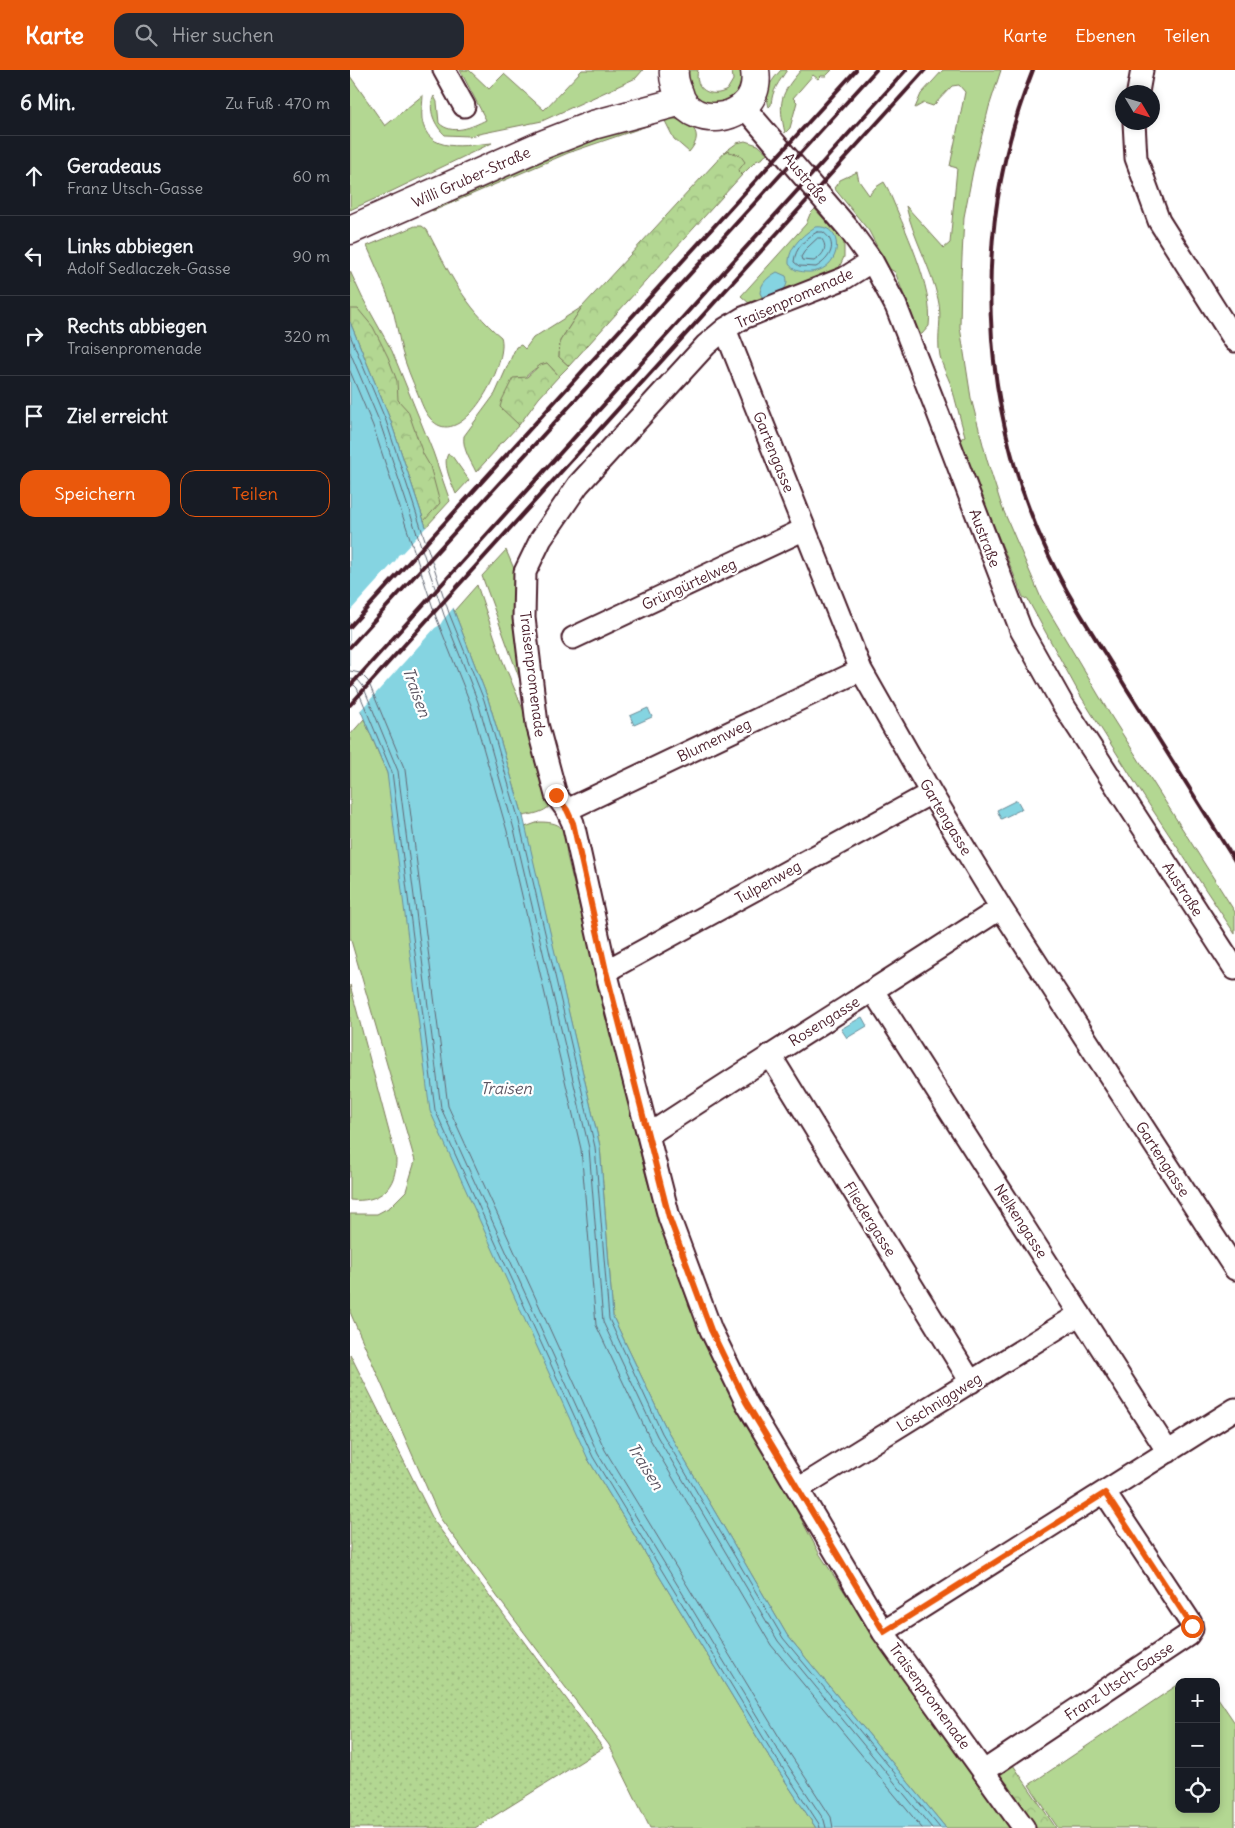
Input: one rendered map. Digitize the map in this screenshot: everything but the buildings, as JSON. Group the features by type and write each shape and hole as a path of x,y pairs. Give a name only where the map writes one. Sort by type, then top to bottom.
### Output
{"street":[{"path":"444,70 464,106"},
{"path":"1139,85 1142,70"},
{"path":"676,83 692,110 704,116 718,117 732,114 744,107 753,94 759,74"},
{"name":"Willi Gruber-Straße","path":"350,230 542,145 593,125 676,83"},
{"name":"Austraße","path":"744,107 848,228 872,261 899,315 1021,630 1062,703 1235,969"},
{"path":"1134,130 1136,158 1159,221 1235,341"},
{"name":"Traisenpromenade","path":"872,261 845,278 742,318 706,345 578,485 541,539 525,572 524,618 536,724 556,795 567,810 573,823 606,971 669,1217 711,1330 746,1402 884,1632 1024,1828"},
{"name":"Gartengasse","path":"725,329 861,670 931,793 1001,908 1235,1270"},
{"name":"Grüngürtelweg","path":"573,638 805,529"},
{"name":"Blumenweg","path":"567,810 861,670"},
{"name":"Tulpenweg","path":"606,971 931,793"},
{"name":"Rosengasse","path":"648,1134 1001,908"},
{"name":"Nelkengasse","path":"873,991 1168,1452"},
{"name":"Fliedergasse","path":"770,1055 971,1382"},
{"name":"Löschniggweg","path":"798,1489 1080,1314"},
{"path":"884,1632 1235,1409"},
{"name":"Franz Utsch-Gasse","path":"984,1771 1188,1635 1192,1629 1191,1623 1105,1493"}],"green space":[{"path":"460,70 469,70 489,89 504,74 544,110 582,70 643,70 636,78 542,121 469,136 445,135 433,117 431,106 434,96 437,102 439,123 444,127 456,130 462,129 486,120"},
{"path":"687,70 698,70 698,82 709,93 721,93 727,90 733,80 732,70 743,70 743,84 733,99 717,104 709,104 694,96 689,89"},
{"path":"781,70 787,70 776,86 769,107 767,96 769,87"},
{"path":"801,70 832,70 826,76 821,76 818,79 813,75 793,98 797,102 790,128 785,133 781,106 782,99"},
{"path":"943,70 1001,70 989,107 964,217 960,327 971,398 987,460 1002,507 1041,598 1111,716 1235,912 1235,934 1146,800 1080,695 1028,600 1023,597 959,440 965,436 951,385 940,356 940,313 938,299 906,206 944,248 950,243 957,168 950,166 965,92 959,85 952,86 933,106 924,103 915,108 921,94"},
{"path":"350,76 385,126 423,95 422,119 425,130 431,138 439,143 460,146 492,143 350,210"},
{"path":"663,117 686,123 695,131 694,144 689,152 674,139"},
{"path":"653,119 650,125 568,153 433,211 427,207 560,149"},
{"path":"745,141 758,145 767,153 742,175 726,151 737,143"},
{"path":"726,151 740,155 745,162 738,171 742,175 569,366 559,357 560,341 582,307"},
{"path":"857,172 859,181 869,195 884,182 909,238 927,293 929,326 922,334 914,335 904,308 907,303 895,272 888,268 869,231 834,188 840,180"},
{"path":"815,209 844,242 844,257 838,270 751,305 741,296 806,224 810,214"},
{"path":"415,226 422,226 427,230 458,288 477,313 501,337 502,350 498,366 490,384 480,402 468,416 455,425 442,426 430,418 424,409 409,373 391,305 367,246"},
{"path":"350,271 392,351 433,452 450,501 426,527 390,419 350,322"},
{"path":"582,307 560,341 559,357 569,366 559,376 547,363 533,370 521,381 501,407 519,425 499,444 476,472 466,450 464,436 495,394 516,347 521,345 525,349 533,338"},
{"path":"350,309 358,309 373,327 388,357 397,381 398,400 408,411 423,454 430,466 440,503 424,521 390,419 350,322"},
{"path":"547,363 559,376 539,398 519,425 500,407 502,400 513,378 527,377 540,365"},
{"path":"448,454 452,456 469,480 456,494 446,463"},
{"path":"506,550 515,571 524,691 482,576"},
{"path":"477,585 502,659 530,726 551,805 545,810 534,814 523,816 488,699 454,611"},
{"path":"364,719 387,773 588,1459 765,1750 816,1828 650,1828 609,1745 440,1518 350,1312 350,1214 377,1214 390,1207 406,1191 415,1161 350,937 350,735"},
{"path":"539,822 555,824 559,826 564,834 567,856 647,1180 689,1306 819,1553 866,1625 962,1760 1020,1828 946,1828 787,1635 667,1430 613,1317 600,1146 525,827"},
{"path":"350,985 396,1158 396,1169 393,1178 385,1191 370,1199 361,1200 350,1200"},
{"path":"350,1354 434,1521 603,1748 475,1828 350,1828"},
{"path":"1175,1687 1175,1813 1220,1813 1220,1701 1235,1723 1235,1828 1058,1828 1029,1785"},
{"path":"1011,1762 1056,1828 1029,1828 991,1775"}],"water":[{"path":"815,227 825,228 832,233 836,240 833,258 827,266 818,271 805,272 796,270 789,264 791,252 801,238"},
{"path":"777,272 786,276 787,281 784,289 772,297 762,297 760,293 763,283"},
{"name":"Traisen","path":"350,322 390,419 454,611 488,699 523,816 600,1146 613,1317 667,1430 787,1635 946,1828 816,1828 765,1750 588,1459 430,1111 387,773 350,685"},
{"path":"648,708 652,717 634,725 630,716"},
{"path":"1017,800 1022,809 1001,819 997,810"},
{"path":"862,1017 867,1026 847,1038 841,1029"}],"pier":[{"path":"428,525 455,606 440,625 435,628 359,712 350,691 350,611 396,560 398,555"}],"railway":[{"path":"350,627 856,70"},
{"path":"350,647 876,70"},
{"path":"350,686 906,70"},
{"path":"350,705 925,70"},
{"path":"1033,70 1013,129 999,190 992,252 991,314 996,377 1007,438 1025,498 1049,556 1066,589 1235,861"}],"route":[{"path":"556,795 567,810 573,823 606,971 669,1217 711,1330 746,1402 884,1632 1105,1493 1192,1626"}]}
